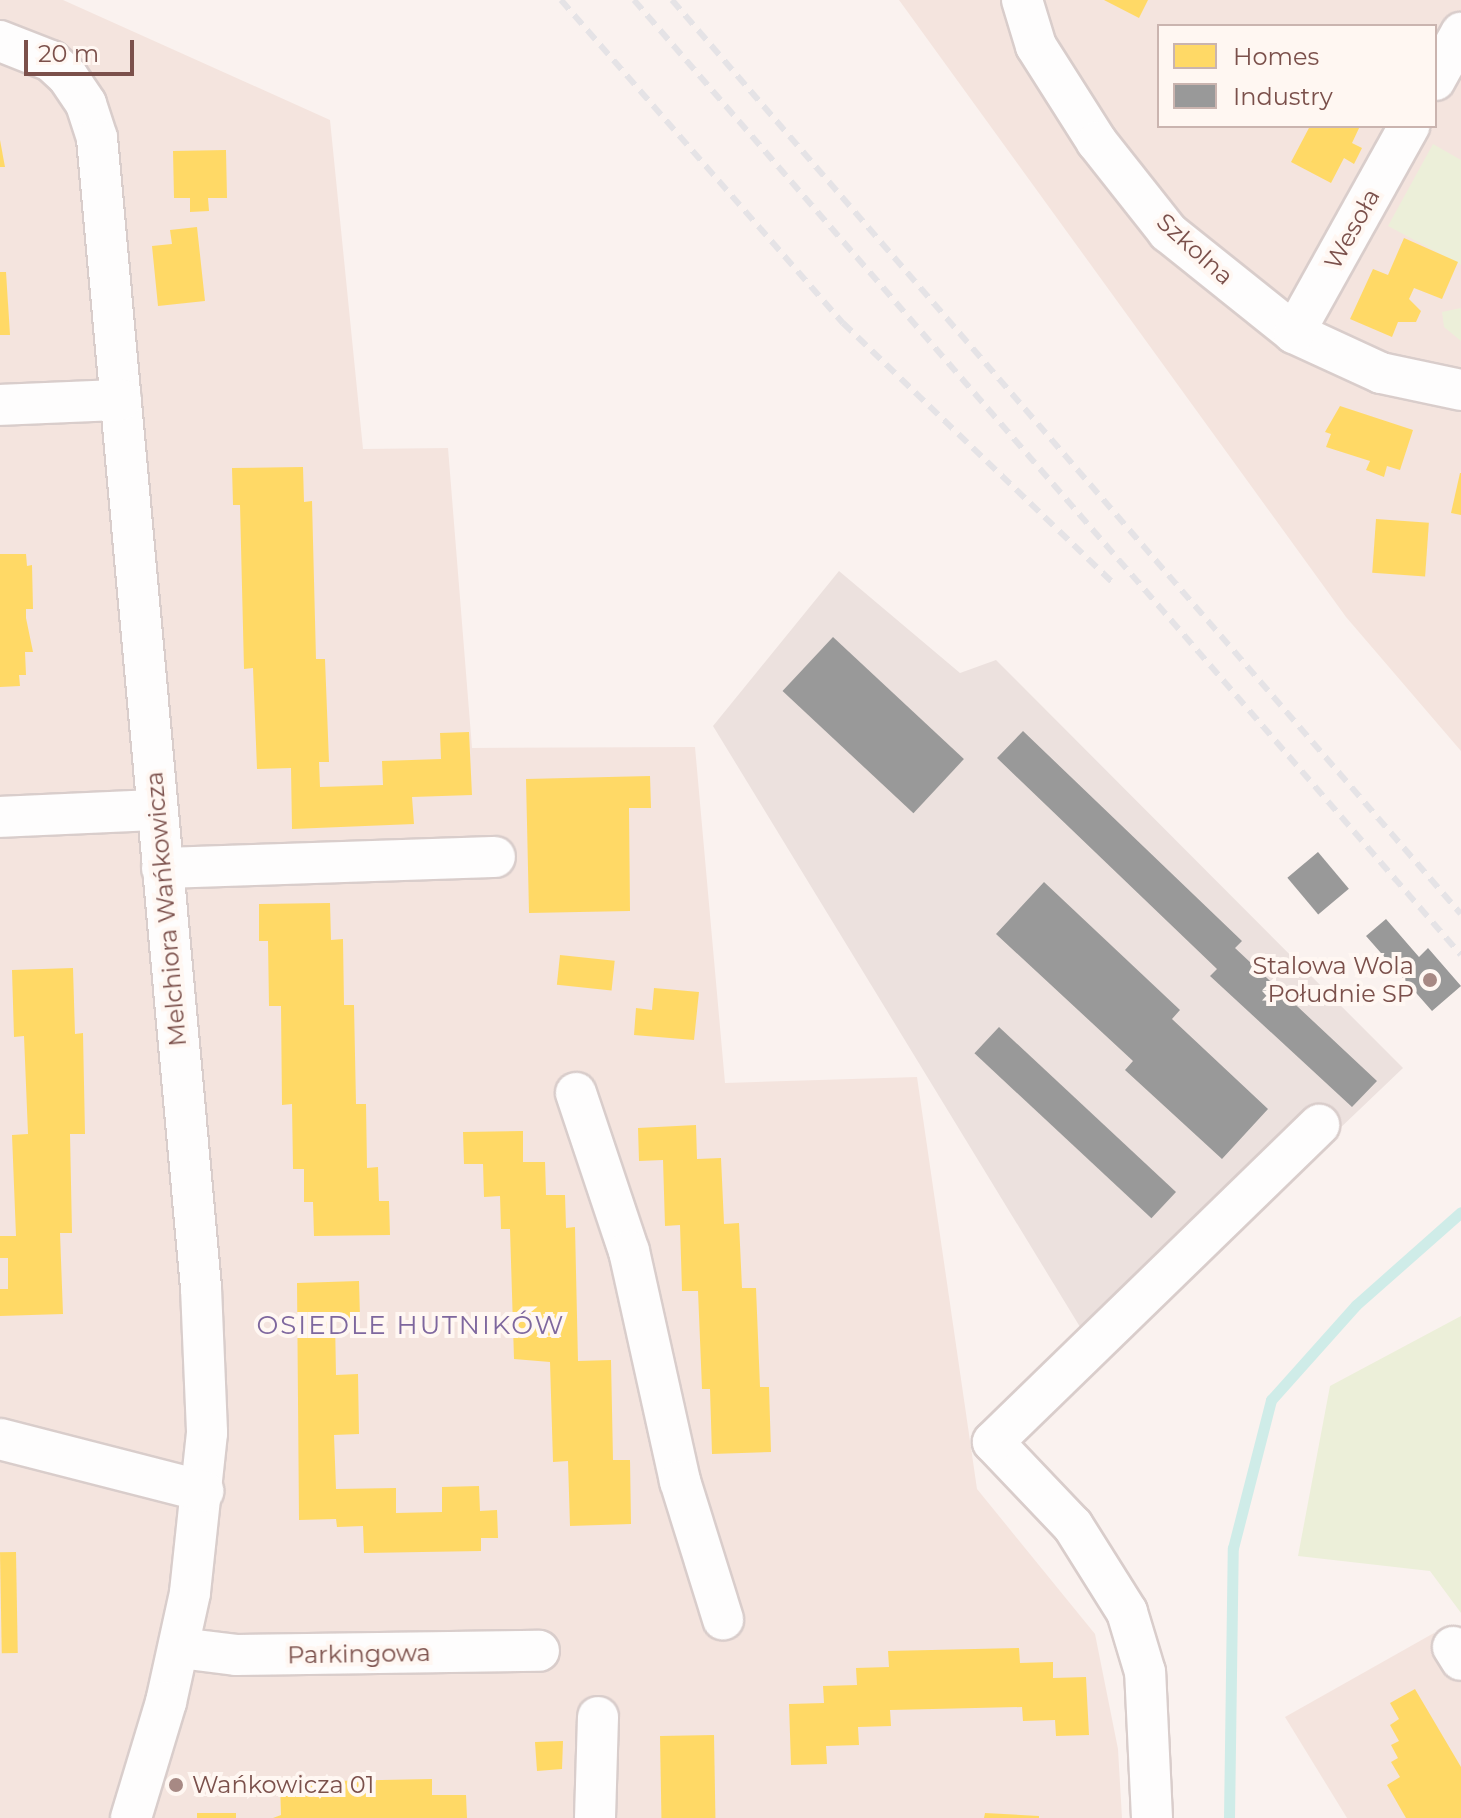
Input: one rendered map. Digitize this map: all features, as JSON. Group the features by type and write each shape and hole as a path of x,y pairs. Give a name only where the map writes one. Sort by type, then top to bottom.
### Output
{"street":[{"name":"Szkolna","path":"1022,0 1036,46 1097,142 1168,232 1294,333 1381,373 1461,390"},
{"path":"1437,76 1461,33"},
{"name":"Melchiora Wańkowicza","path":"0,41 51,61 68,77 86,104 97,138 201,1288 207,1433 203,1491 180,1648 131,1818"},
{"name":"Wesoła","path":"1294,333 1408,128"},
{"path":"0,405 121,400"},
{"path":"0,817 157,810"},
{"path":"162,868 495,857"},
{"path":"576,1093 629,1251 680,1481 723,1619"},
{"path":"1152,1818 1145,1672 1127,1612 1073,1526 993,1442 1319,1125"},
{"path":"0,1439 203,1491"},
{"name":"Parkingowa","path":"180,1648 236,1655 539,1651"},
{"path":"595,1818 598,1717"}],"shaded area":[{"name":"OSIEDLE HUTNIKÓW","path":"0,0 63,0 330,120 363,449 448,448 472,748 695,747 725,1083 917,1077 977,1489 1095,1634 1118,1749 1122,1818 0,1818"},
{"path":"899,0 1461,0 1461,751 1346,617"},
{"path":"839,571 960,673 996,660 1403,1068 1099,1358 713,726"},
{"path":"1434,1633 1461,1674 1461,1818 1347,1818 1285,1717"}],"green space":[{"path":"1433,144 1461,160 1461,265 1388,226"},
{"path":"1461,308 1461,341 1444,327 1442,312"},
{"path":"1461,1316 1461,1613 1430,1571 1298,1556 1330,1386"}],"building: Homes":[{"path":"1104,0 1148,0 1139,18"},
{"path":"1309,128 1359,128 1352,143 1362,148 1354,164 1344,158 1331,183 1291,162"},
{"path":"0,140 5,167 0,167"},
{"path":"226,150 227,198 208,198 209,211 190,212 190,198 174,198 173,151"},
{"path":"197,227 205,301 158,306 152,246 172,244 170,230"},
{"path":"1404,238 1458,262 1442,299 1414,288 1409,299 1421,311 1416,322 1398,322 1392,337 1350,319 1373,269 1388,275"},
{"path":"0,272 6,272 10,335 0,335"},
{"path":"1340,406 1413,430 1400,470 1387,466 1384,477 1366,470 1370,461 1326,447 1331,434 1325,432"},
{"path":"303,467 304,502 312,501 316,659 325,659 329,762 319,762 320,787 383,785 382,761 441,759 440,733 469,732 472,795 412,797 414,824 292,829 291,768 257,769 253,668 244,669 240,505 233,505 232,468"},
{"path":"1461,473 1461,515 1451,513"},
{"path":"1376,519 1429,523 1425,577 1372,573"},
{"path":"0,554 26,554 27,566 32,565 33,609 26,609 26,618 33,652 25,652 26,675 19,675 20,686 0,687"},
{"path":"650,776 651,808 629,808 630,911 529,913 526,779"},
{"path":"330,903 331,940 343,939 344,1005 354,1005 356,1104 366,1104 367,1168 378,1167 379,1201 389,1201 390,1235 314,1236 313,1202 304,1202 304,1169 293,1169 292,1104 282,1105 281,1006 269,1006 268,941 259,941 259,904"},
{"path":"560,955 615,961 612,991 557,985"},
{"path":"73,968 75,1034 83,1033 85,1134 70,1134 72,1233 60,1233 63,1314 0,1316 0,1289 8,1289 8,1258 0,1258 0,1236 16,1236 12,1135 28,1134 24,1036 14,1037 12,970"},
{"path":"654,988 699,992 694,1040 634,1035 636,1008 652,1010"},
{"path":"696,1125 697,1159 721,1158 724,1224 739,1223 742,1288 756,1288 760,1387 769,1387 771,1452 712,1454 710,1389 702,1389 698,1291 682,1291 680,1225 665,1226 663,1160 639,1161 638,1128"},
{"path":"523,1131 523,1162 545,1162 546,1195 565,1195 566,1228 575,1227 578,1361 611,1360 613,1460 630,1460 631,1524 570,1526 568,1461 553,1462 550,1362 514,1359 510,1229 501,1229 500,1196 484,1197 483,1164 464,1164 463,1132"},
{"path":"359,1281 360,1318 335,1320 336,1375 358,1374 359,1434 334,1435 336,1489 396,1488 396,1513 442,1512 442,1487 479,1486 480,1511 497,1510 498,1538 481,1538 481,1551 364,1553 363,1526 337,1527 336,1519 299,1520 297,1283"},
{"path":"0,1552 16,1552 18,1653 2,1653"},
{"path":"1019,1648 1020,1663 1053,1662 1053,1678 1086,1677 1089,1735 1056,1736 1055,1720 1023,1721 1022,1707 890,1710 891,1726 858,1727 859,1745 826,1746 827,1764 791,1765 789,1704 824,1703 823,1686 857,1685 856,1668 889,1667 888,1651"},
{"path":"1415,1689 1461,1767 1461,1818 1406,1818 1387,1785 1400,1777 1391,1762 1398,1758 1391,1745 1399,1741 1390,1725 1399,1719 1390,1703"},
{"path":"714,1735 715,1818 661,1818 660,1736"},
{"path":"563,1741 562,1769 537,1771 535,1742"},
{"path":"432,1779 432,1795 466,1795 467,1818 273,1818 281,1815 280,1782"},
{"path":"197,1813 236,1813 236,1818 197,1818"},
{"path":"985,1813 1039,1816 1039,1818 984,1818"}],"building: Industry":[{"path":"833,637 964,759 913,813 783,691"},
{"path":"1023,731 1242,941 1235,948 1377,1081 1352,1107 1210,976 1217,969 997,758"},
{"path":"1318,852 1349,889 1318,914 1287,878"},
{"path":"1044,882 1180,1010 1172,1019 1268,1109 1222,1159 1125,1070 1133,1061 996,934"},
{"path":"1386,919 1419,957 1428,948 1461,986 1432,1011 1366,936"},
{"path":"999,1027 1176,1192 1151,1218 974,1053"}],"waterway":[{"path":"1229,1818 1233,1548 1271,1400 1356,1305 1461,1212"}],"railway":[{"path":"561,0 843,323 1114,584"},
{"path":"634,0 1461,955"},
{"path":"672,0 1461,914"}],"place":[{"name":"Stalowa Wola Południe SP","path":"1430,980"},
{"name":"Wańkowicza 01","path":"176,1785"}],"district":[{"name":"OSIEDLE HUTNIKÓW","path":"411,1326"}]}
